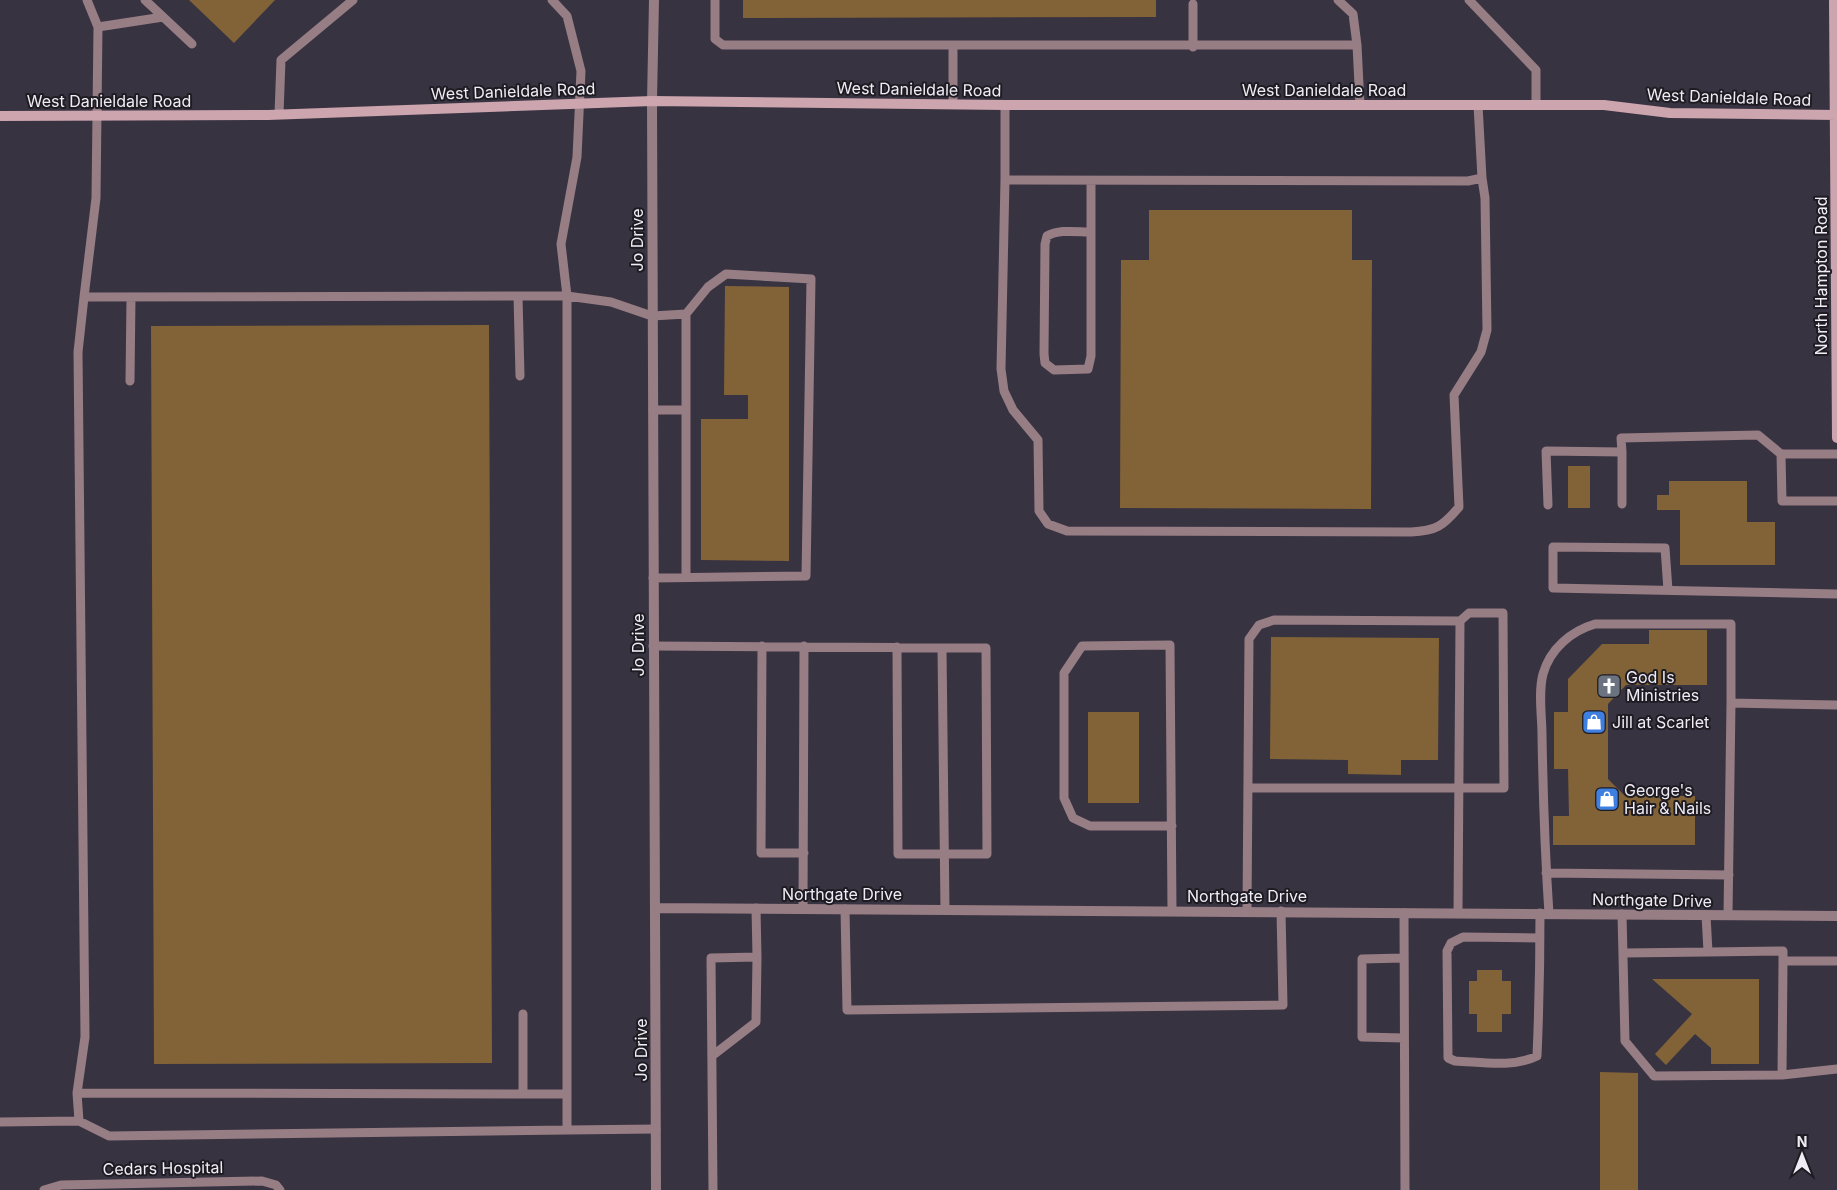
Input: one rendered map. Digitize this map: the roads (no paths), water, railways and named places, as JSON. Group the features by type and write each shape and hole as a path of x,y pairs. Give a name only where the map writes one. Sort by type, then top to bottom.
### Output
{"main road":[{"name":"North Hampton Road","path":"1834,0 1837,438"},
{"name":"West Danieldale Road","path":"0,116 96,117 280,114 652,101 1005,105 1604,105 1670,112 1836,115"}],"street":[{"name":"Jo Drive","path":"654,0 652,316 656,1190"},
{"name":"Northgate Drive","path":"656,908 1837,916"}],"lane":[{"path":"78,1121 77,1093 85,1037 78,360 96,198 98,27 87,0"},
{"path":"145,0 192,44"},
{"path":"280,114 280,60 353,0"},
{"path":"552,0 567,16 581,71 577,157 561,244 567,296 567,1130"},
{"path":"715,0 715,39 723,45 1357,46"},
{"path":"1338,0 1353,14 1357,46 1360,105"},
{"path":"1469,0 1536,70 1536,105"},
{"path":"1193,4 1193,47"},
{"path":"98,27 163,18"},
{"path":"953,46 953,104"},
{"path":"1005,105 1001,369 1004,391 1013,410 1038,440 1039,511 1048,524 1067,532 1411,532 1430,531 1446,523 1459,507 1454,395 1481,352 1486,330 1486,198 1482,178 1478,105"},
{"path":"1005,180 1468,181 1482,178"},
{"path":"1091,181 1091,232 1091,363 1088,369 1054,370 1045,363 1044,354 1045,244 1047,236 1062,232 1091,232"},
{"path":"653,578 806,576 811,279 726,274 708,287 686,314 686,577"},
{"path":"518,296 520,376"},
{"path":"84,297 567,296 611,302 652,316 686,314"},
{"path":"130,381 131,297"},
{"path":"653,410 686,410"},
{"path":"1622,504 1621,438 1758,435 1781,454 1837,454"},
{"path":"1548,505 1546,451 1622,452"},
{"path":"1781,454 1782,501 1837,501"},
{"path":"1668,590 1665,548 1553,547 1553,588 1837,594"},
{"path":"1247,912 1249,639 1259,624 1274,620 1460,621 1469,614 1503,613 1504,788 1248,788"},
{"path":"1458,913 1460,621"},
{"path":"1540,938 1463,937 1451,943 1446,951 1448,1058 1454,1062 1510,1063 1529,1060 1537,1056 1540,938 1544,914 1546,873 1542,683 1548,661 1567,637 1595,624 1730,624 1731,704 1728,915"},
{"path":"1172,826 1090,826 1073,818 1064,798 1064,673 1082,646 1170,645 1172,826 1172,911"},
{"path":"653,646 804,646 897,647 942,648 986,648 987,854 898,854 897,647"},
{"path":"762,646 761,852 804,853"},
{"path":"803,908 804,646"},
{"path":"942,648 945,910"},
{"path":"1731,704 1837,705"},
{"path":"1546,873 1729,875"},
{"path":"712,1056 756,1022 756,908"},
{"path":"845,909 847,1010 1282,1005 1281,911"},
{"path":"1404,913 1405,1190"},
{"path":"1622,914 1625,1041 1654,1076 1782,1075 1837,1069"},
{"path":"1706,915 1708,952"},
{"path":"1623,953 1783,951 1782,1075"},
{"path":"713,1190 711,958 757,957"},
{"path":"1404,958 1362,959 1362,1037 1404,1038"},
{"path":"1783,961 1837,960"},
{"path":"523,1094 524,1014"},
{"path":"77,1093 567,1094"},
{"path":"0,1122 78,1121 109,1136 656,1129"},
{"name":"Cedars Hospital","path":"44,1190 61,1185 262,1181 276,1185 280,1190"}],"place":[{"name":"God Is Ministries","path":"1609,686"},
{"name":"Jill at Scarlet","path":"1594,722"},
{"name":"George's Hair & Nails","path":"1607,799"}]}
